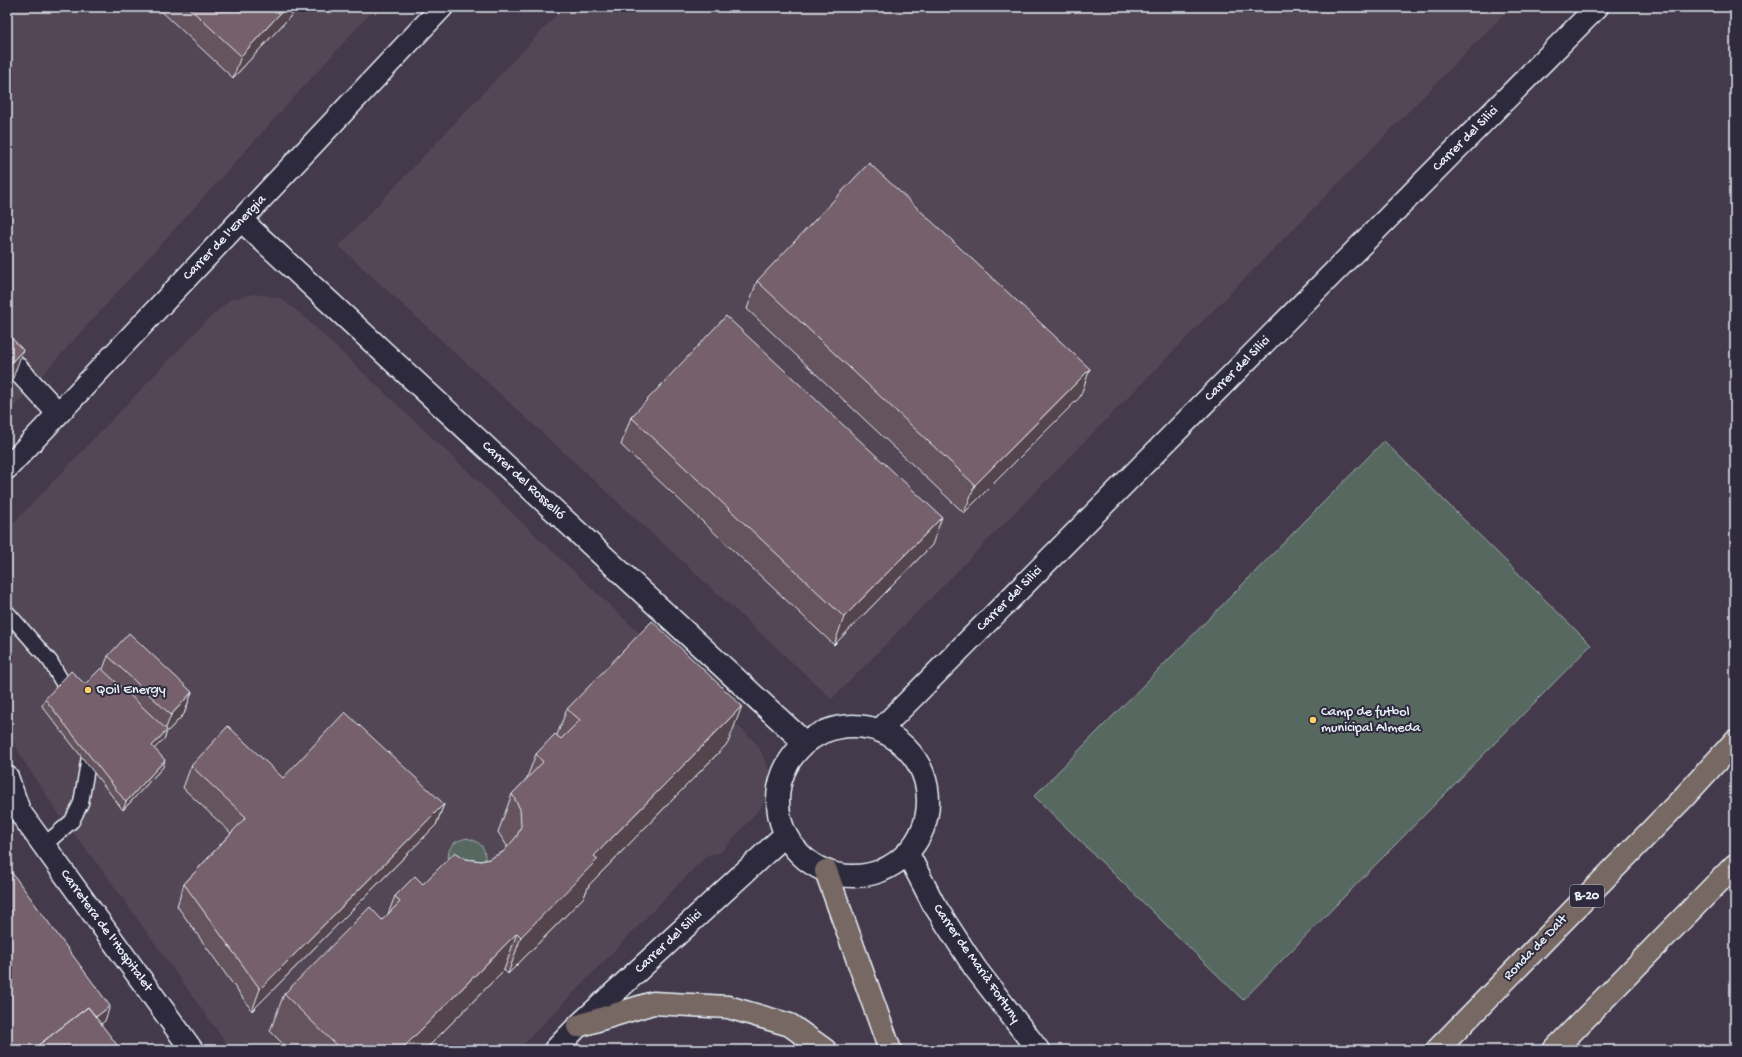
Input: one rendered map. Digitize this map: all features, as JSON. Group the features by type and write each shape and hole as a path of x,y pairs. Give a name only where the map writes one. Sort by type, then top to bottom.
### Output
{"highway":[{"name":"Ronda de Dalt","path":"1437,1050 1683,798 1735,741"},
{"path":"1554,1050 1735,865"},
{"path":"826,871 890,1050"},
{"path":"578,1026 653,1003 728,1007 790,1025 825,1050"}],"street":[{"name":"Carrer de l'Energia","path":"7,468 442,7"},
{"name":"Carrer del Silici","path":"880,730 1597,7"},
{"name":"Carrer del Rosselló","path":"242,220 805,743"},
{"path":"7,358 58,413"},
{"path":"854,725 880,730 895,738 913,756 927,787 928,813 915,845 897,864 885,870 859,877 846,876 826,871 811,862 785,835 778,808 780,782 788,762 805,743 840,726 854,725"},
{"name":"Carretera de l'Hospitalet","path":"7,777 13,807 44,845 192,1050"},
{"name":"Carrer del Silici","path":"555,1050 578,1026 785,835"},
{"name":"Carrer de Marià Fortuny","path":"908,854 933,903 975,968 1038,1050"}],"lane":[{"path":"7,612 50,661 77,707"},
{"path":"44,845 72,821 81,803 93,734"}],"path":[{"path":"1730,16 1735,10"}],"shaded area":[{"path":"7,7 376,7 7,414"},
{"path":"564,7 1511,7 832,699 339,246"},
{"path":"254,294 280,298 300,313 758,745 769,770 771,787 764,803 750,820 720,853 707,855 518,1050 231,1050 106,875 60,816 23,760 7,730 7,530 207,320 231,299"}],"green space":[{"name":"Camp de futbol municipal Almeda","path":"1384,441 1591,645 1243,1000 1034,796"},
{"path":"467,838 480,844 484,850 485,865 448,863 450,849 454,843"}],"building":[{"path":"188,7 286,7 241,56"},
{"path":"869,163 1090,369 975,485 757,281"},
{"path":"726,316 942,517 844,617 631,417"},
{"path":"7,333 23,350 7,367"},
{"path":"652,621 742,706 594,856 598,859 521,937 517,933 401,1050 341,1050 284,994 370,907 382,920 400,902 395,896 415,876 423,884 455,852 466,859 481,861 503,852 517,836 521,826 520,809 512,794 543,762 536,754 555,734 561,739 580,720 567,709"},
{"path":"129,633 192,692 171,715 108,656"},
{"path":"101,668 167,730 152,746 165,760 126,802 45,699 71,671 85,684"},
{"path":"345,712 444,804 260,989 184,884 246,817 191,766 228,726 283,778"},
{"path":"7,866 110,1006 96,1017 88,1007 32,1050 7,1050"},
{"path":"88,1007 121,1050 32,1050"}],"place":[{"name":"QOil Energy","path":"88,690"},
{"name":"Camp de futbol municipal Almeda","path":"1313,720"}]}
